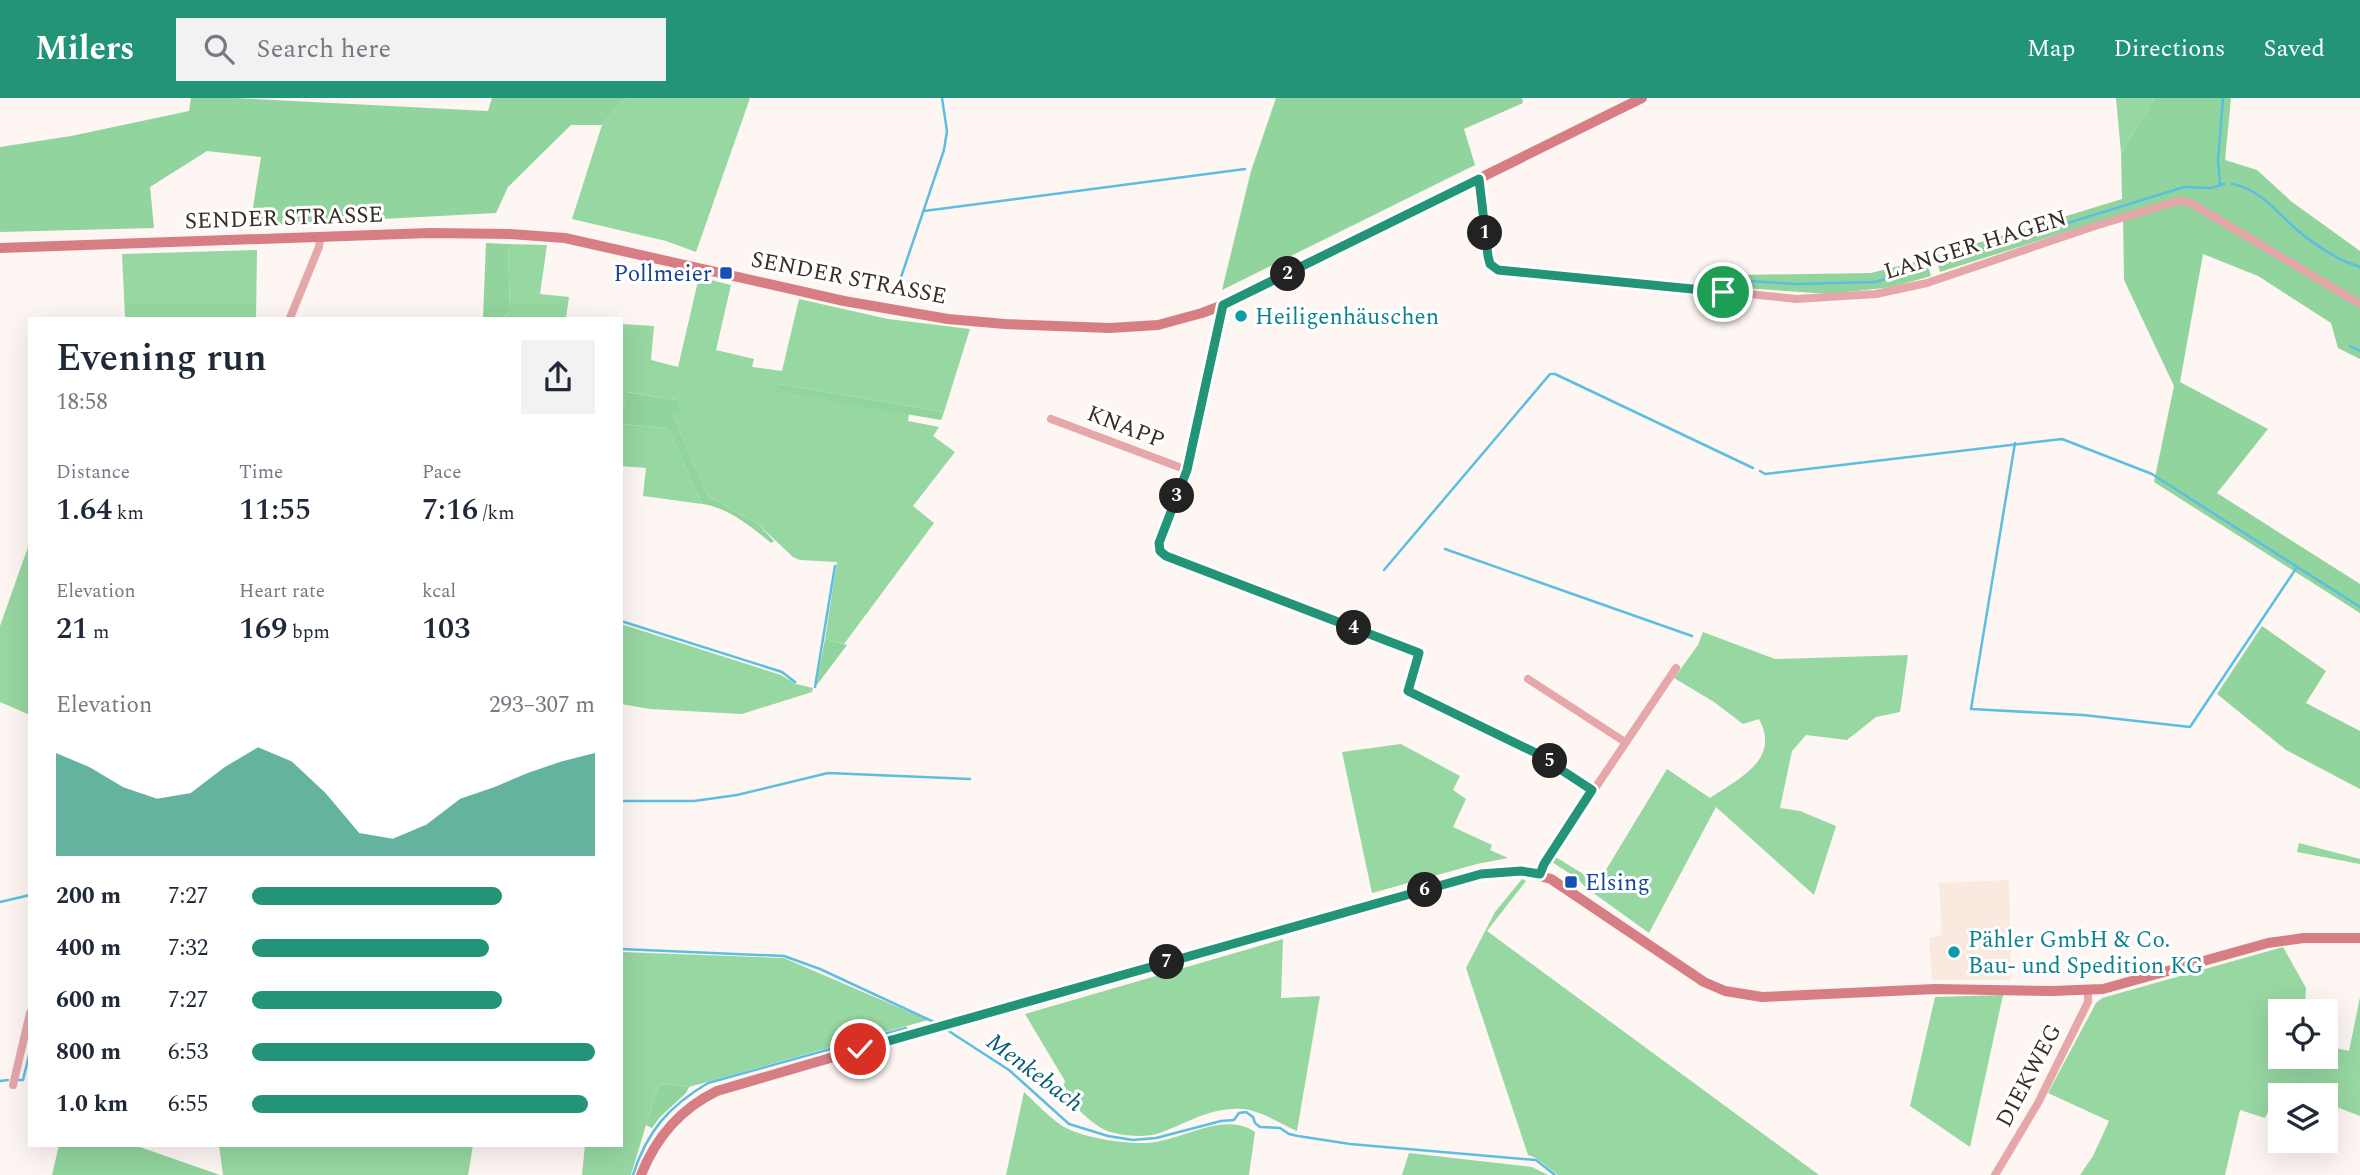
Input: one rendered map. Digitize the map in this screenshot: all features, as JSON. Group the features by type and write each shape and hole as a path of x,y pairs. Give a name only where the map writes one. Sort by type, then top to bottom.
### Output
{"street":[{"name":"SENDER STRASSE","path":"0,248 430,233 510,234 565,238 844,301 948,319 1110,328 1158,325 1223,305 1642,98"},
{"name":"LANGER HAGEN","path":"1479,179 1488,256 1490,264 1498,270 1796,299 1876,295 1927,283 2095,226 2178,201 2189,201 2360,304"},
{"path":"290,317 319,247 320,237"},
{"path":"1223,305 1187,470 1159,543 1160,551 1166,556 1419,653 1408,691 1534,752 1592,790"},
{"name":"KNAPP","path":"1051,419 1187,470"},
{"path":"1540,874 1592,790 1676,668"},
{"path":"1528,679 1625,742"},
{"path":"641,1175 651,1152 670,1125 699,1100 717,1091 931,1028 1481,874 1521,871 1540,874 1568,888 1704,982 1735,993 1774,997 1935,989 2088,990 2123,985 2276,941 2360,938"},
{"name":"DIEKWEG","path":"1995,1175 2038,1103 2088,1002 2088,990"},
{"path":"13,1085 28,1021"}],"shaded area":[{"path":"2009,880 2011,980 1932,980 1929,938 1942,935 1939,883"}],"green space":[{"path":"191,98 488,111 492,98 625,98 602,125 571,125 508,187 496,213 250,226 261,157 207,151 150,187 154,228 0,232 0,147 71,136 189,111"},
{"path":"625,98 750,98 696,252 666,241 572,219 602,125"},
{"path":"1276,98 1522,98 1523,103 1464,129 1475,165 1222,290 1251,171"},
{"path":"2116,98 2154,98 2121,153"},
{"path":"2154,98 2231,98 2225,160 2257,170 2292,202 2360,251 2360,359 2338,348 2331,323 2258,276 2203,254 2180,382 2268,429 2217,493 2360,584 2360,613 2154,482 2174,386 2124,280 2123,214 1940,272 1935,256 2122,199 2121,153"},
{"path":"486,243 508,244 510,311 504,317 483,317"},
{"path":"508,244 547,245 540,294 569,297 566,317 504,317 510,311"},
{"path":"257,250 256,317 125,317 122,254"},
{"path":"1926,259 1931,276 1892,287 1830,294 1727,287 1723,282 1738,275 1871,273"},
{"path":"699,277 731,285 716,350 754,359 752,367 782,371 799,299 888,319 970,329 944,412 779,384 778,392 909,414 908,421 939,427 933,436 955,452 913,506 934,523 844,644 825,639 837,562 800,560 793,557 758,524 708,496 673,415 677,400 627,392 626,409 623,408 623,324 654,326 651,360 678,367"},
{"path":"779,384 944,412 941,420 777,392"},
{"path":"626,392 677,400 680,414 673,415 708,496 758,524 774,541 771,543 730,513 702,504 668,428 623,424 623,408 626,408"},
{"path":"623,424 668,428 702,504 643,496 646,468 623,466"},
{"path":"28,547 28,714 0,702 0,626"},
{"path":"623,625 781,675 796,684 813,688 812,692 742,714 650,709 623,704"},
{"path":"2262,626 2326,671 2306,703 2360,731 2360,789 2286,750 2217,694"},
{"path":"1703,632 1775,659 1908,655 1900,712 1876,717 1847,740 1806,735 1792,751 1780,808 1800,811 1836,826 1814,895 1716,807 1649,933 1552,862 1554,856 1598,883 1667,769 1710,798 1744,775 1761,757 1765,746 1759,719 1743,724 1714,702 1674,678 1698,645"},
{"path":"825,639 847,645 816,686"},
{"path":"1401,744 1460,776 1453,790 1466,799 1453,827 1492,845 1490,850 1508,858 1372,893 1342,752"},
{"path":"2299,843 2360,859 2360,864 2297,852"},
{"path":"1522,879 1526,881 1487,931 1819,1175 1558,1175 1528,1155 1466,968 1495,912"},
{"path":"1283,939 1281,998 1320,996 1297,1131 1256,1112 1231,1109 1200,1116 1154,1135 1119,1134 1095,1124 1062,1093 1065,1081 1025,1014"},
{"path":"2283,947 2306,988 2305,999 2268,999 2268,1069 2338,1069 2338,1049 2349,1051 2360,997 2360,1116 2338,1108 2338,1083 2268,1083 2268,1112 2265,1118 2240,1110 2225,1175 2080,1175 2093,1156 2109,1121 2048,1093 2096,1003 2102,998"},
{"path":"623,952 784,958 928,1020 689,1087 658,1085 631,1175 582,1175 585,1147 623,1147"},
{"path":"2003,995 1970,1147 1910,1106 1935,997"},
{"path":"658,1085 689,1087 652,1128 646,1125"},
{"path":"1024,1092 1061,1125 1081,1134 1107,1140 1156,1142 1219,1125 1244,1126 1255,1132 1249,1175 1006,1175"},
{"path":"59,1147 140,1147 220,1175 52,1175"},
{"path":"219,1147 473,1147 468,1175 223,1175"},
{"path":"1409,1153 1532,1167 1548,1175 1402,1175"}],"waterway":[{"path":"895,295 944,150 947,131 942,98"},
{"path":"2220,185 2218,160 2223,98"},
{"path":"924,211 1245,169"},
{"path":"1939,263 2184,187 2211,188 2224,184"},
{"path":"2232,184 2254,192 2323,249 2360,267"},
{"path":"1736,280 1797,284 1875,282 1926,267"},
{"path":"2350,346 2360,351"},
{"path":"1384,570 1550,374 1555,374 1753,468"},
{"path":"1760,471 1765,474 2062,439 2152,474 2360,607"},
{"path":"2015,443 1971,709 2083,715 2190,727 2297,567"},
{"path":"1445,549 1692,636"},
{"path":"815,687 835,566"},
{"path":"623,622 782,672 795,682"},
{"path":"623,801 694,801 737,795 828,773 970,779"},
{"path":"0,902 28,895"},
{"name":"Menkebach","path":"623,949 784,956 820,969 936,1023"},
{"path":"633,1175 645,1145 661,1121 682,1101 708,1083 906,1028"},
{"name":"Menkebach","path":"944,1028 1009,1070 1069,1124 1108,1136 1133,1140 1156,1138 1234,1120 1239,1113 1246,1112 1260,1127 1280,1128 1298,1136 1350,1144 1536,1160 1555,1175"},
{"name":"Menkebach","path":"19,1080 23,1080 28,1059"},
{"name":"Menkebach","path":"0,1081 8,1080"}],"place":[{"name":"Pollmeier","path":"726,273"},
{"name":"Heiligenhäuschen","path":"1241,316"},
{"name":"Elsing","path":"1571,882"},
{"name":"Pähler GmbH & Co. Bau- und Spedition KG","path":"1954,952"}],"route":[{"path":"860,1049 1481,874 1521,871 1540,874 1592,790 1534,752 1408,691 1419,653 1166,556 1160,551 1159,543 1187,470 1223,305 1479,179 1488,256 1490,264 1498,270 1571,275 1723,292"}]}
